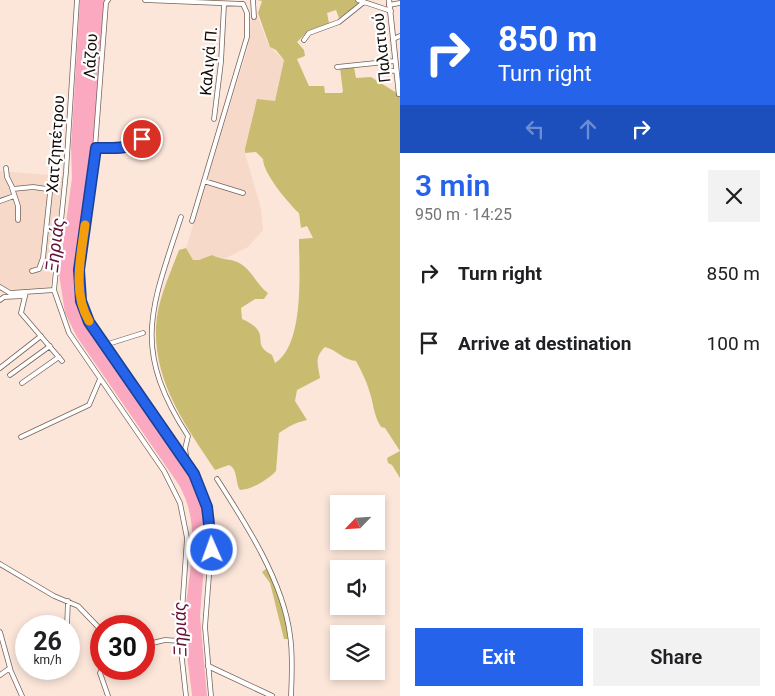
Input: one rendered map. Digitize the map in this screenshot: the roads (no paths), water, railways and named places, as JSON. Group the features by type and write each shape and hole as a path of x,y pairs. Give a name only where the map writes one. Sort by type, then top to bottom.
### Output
{"street":[{"name":"Χατζηπέτρου","path":"54,290 77,0"},
{"name":"Λάζου","path":"108,0 106,3 96,148 79,278 81,301 85,314 105,346 188,463"},
{"path":"145,0 224,5 245,2 247,37 224,120 192,221"},
{"path":"253,0 254,17"},
{"path":"358,0 390,11"},
{"path":"304,40 309,33 339,22 364,2"},
{"path":"389,2 400,2"},
{"name":"Παλατιού","path":"389,2 399,94"},
{"name":"Καλιγά Π.","path":"214,119 221,62 224,5"},
{"path":"393,39 400,36"},
{"path":"337,67 395,61"},
{"path":"382,70 396,72"},
{"path":"96,148 134,145 142,139"},
{"path":"6,168 6,177 12,188 18,220"},
{"path":"204,181 243,193"},
{"path":"12,188 36,187 47,189 50,193 43,258 39,269 32,271"},
{"path":"0,201 14,196"},
{"path":"181,217 157,290 151,332 152,350 159,382 170,407 188,436 185,449 188,463 205,499 211,529 212,550 205,620 212,696"},
{"path":"0,287 8,293 25,294"},
{"path":"0,300 4,297 54,290 64,324 100,380 164,471 182,508 187,548 180,641 186,696"},
{"path":"22,383 60,359 21,313 25,294"},
{"path":"105,346 143,333"},
{"path":"0,368 40,336"},
{"path":"10,375 50,346"},
{"path":"21,437 89,405 100,380"},
{"path":"217,479 259,550 285,613 290,636 291,696"},
{"path":"0,564 54,596 81,607 90,619"},
{"path":"67,615 68,601"},
{"path":"0,632 10,669 22,696"},
{"path":"155,642 165,640 180,641"},
{"path":"208,666 272,696"},
{"path":"0,675 10,669"},
{"path":"102,680 108,696"}],"water label":[{"name":"Ξηριάς","path":"55,245"},
{"name":"Ξηριάς","path":"180,629"}]}
